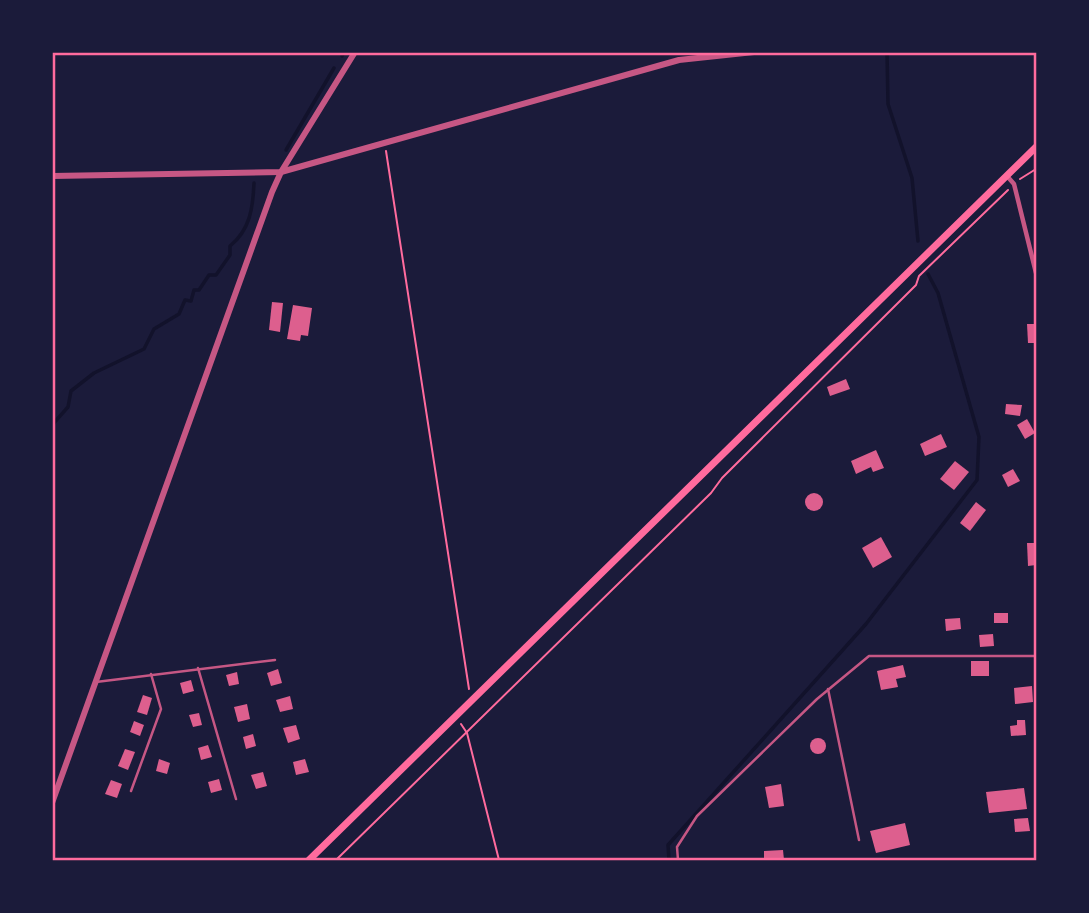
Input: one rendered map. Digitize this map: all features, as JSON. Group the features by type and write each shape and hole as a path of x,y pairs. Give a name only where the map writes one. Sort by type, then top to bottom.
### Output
{"main road":[{"path":"309,860 1037,147"}],"street":[{"path":"52,803 281,172 355,52"},
{"path":"52,176 281,172 679,60 754,52"},
{"path":"1007,176 1014,184 1037,273"}],"lane":[{"path":"678,860 677,847 697,816 828,689 869,656 1037,656"},
{"path":"96,682 275,660"},
{"path":"198,668 236,799"},
{"path":"131,791 161,709 151,674"},
{"path":"828,689 859,840"}],"path":[{"path":"385,143 471,703"},
{"path":"335,860 711,493 722,478 916,285 919,276 1014,184 1037,169"},
{"path":"456,718 467,733 499,860"}],"building":[{"path":"272,302 283,303 280,332 269,330"},
{"path":"293,305 312,308 308,336 301,335 300,341 287,339"},
{"path":"1027,324 1036,324 1036,343 1028,343"},
{"path":"846,379 850,389 830,396 827,387"},
{"path":"1006,404 1022,405 1020,416 1005,414"},
{"path":"1027,419 1035,433 1025,439 1017,425"},
{"path":"941,434 947,447 925,456 920,444"},
{"path":"876,450 884,468 873,472 871,467 856,474 851,461"},
{"path":"955,461 969,472 954,490 940,479"},
{"path":"1013,469 1020,481 1008,487 1002,475"},
{"path":"814,493 822,498 823,502 818,510 814,511 806,506 805,502 810,494"},
{"path":"976,502 986,510 970,531 960,523"},
{"path":"881,537 892,557 873,568 862,548"},
{"path":"1027,543 1036,543 1036,565 1028,566"},
{"path":"994,613 1008,613 1008,623 994,623"},
{"path":"960,618 961,629 946,631 945,619"},
{"path":"993,634 994,646 980,647 979,635"},
{"path":"971,661 989,661 989,676 971,676"},
{"path":"903,665 906,677 896,679 898,687 881,690 877,671"},
{"path":"278,669 282,683 271,686 267,673"},
{"path":"237,672 239,684 229,686 226,675"},
{"path":"191,680 194,691 183,694 180,683"},
{"path":"1032,686 1033,702 1015,704 1014,688"},
{"path":"143,695 152,698 147,715 137,712"},
{"path":"290,696 293,709 280,712 276,700"},
{"path":"247,704 250,719 238,722 234,707"},
{"path":"199,713 202,725 193,727 189,715"},
{"path":"1017,720 1025,720 1026,735 1011,736 1010,726 1017,725"},
{"path":"134,721 144,725 140,736 130,732"},
{"path":"296,725 300,739 288,743 283,728"},
{"path":"253,734 256,746 246,749 243,737"},
{"path":"818,738 826,746 818,754 810,746"},
{"path":"208,745 212,757 201,760 198,748"},
{"path":"125,749 135,752 128,770 118,766"},
{"path":"159,759 170,763 167,774 156,771"},
{"path":"305,759 309,772 296,775 293,762"},
{"path":"263,772 267,786 256,789 251,775"},
{"path":"219,779 222,790 211,793 208,782"},
{"path":"111,780 122,784 117,798 105,794"},
{"path":"781,784 784,806 769,808 765,787"},
{"path":"1024,788 1027,809 989,813 986,792"},
{"path":"1028,818 1030,831 1015,832 1014,819"},
{"path":"905,823 910,845 876,853 870,831"},
{"path":"783,850 784,860 764,860 764,851"}],"waterway":[{"path":"342,56 344,52"},
{"path":"887,52 888,104 912,178 918,241"},
{"path":"286,150 334,68"},
{"path":"52,425 68,407 71,391 94,373 144,349 154,329 179,314 185,300 191,301 194,290 199,290 209,275 216,275 230,255 230,246 246,226 254,183"},
{"path":"669,860 668,845 866,624 977,480 979,437 938,293 928,274"}]}
